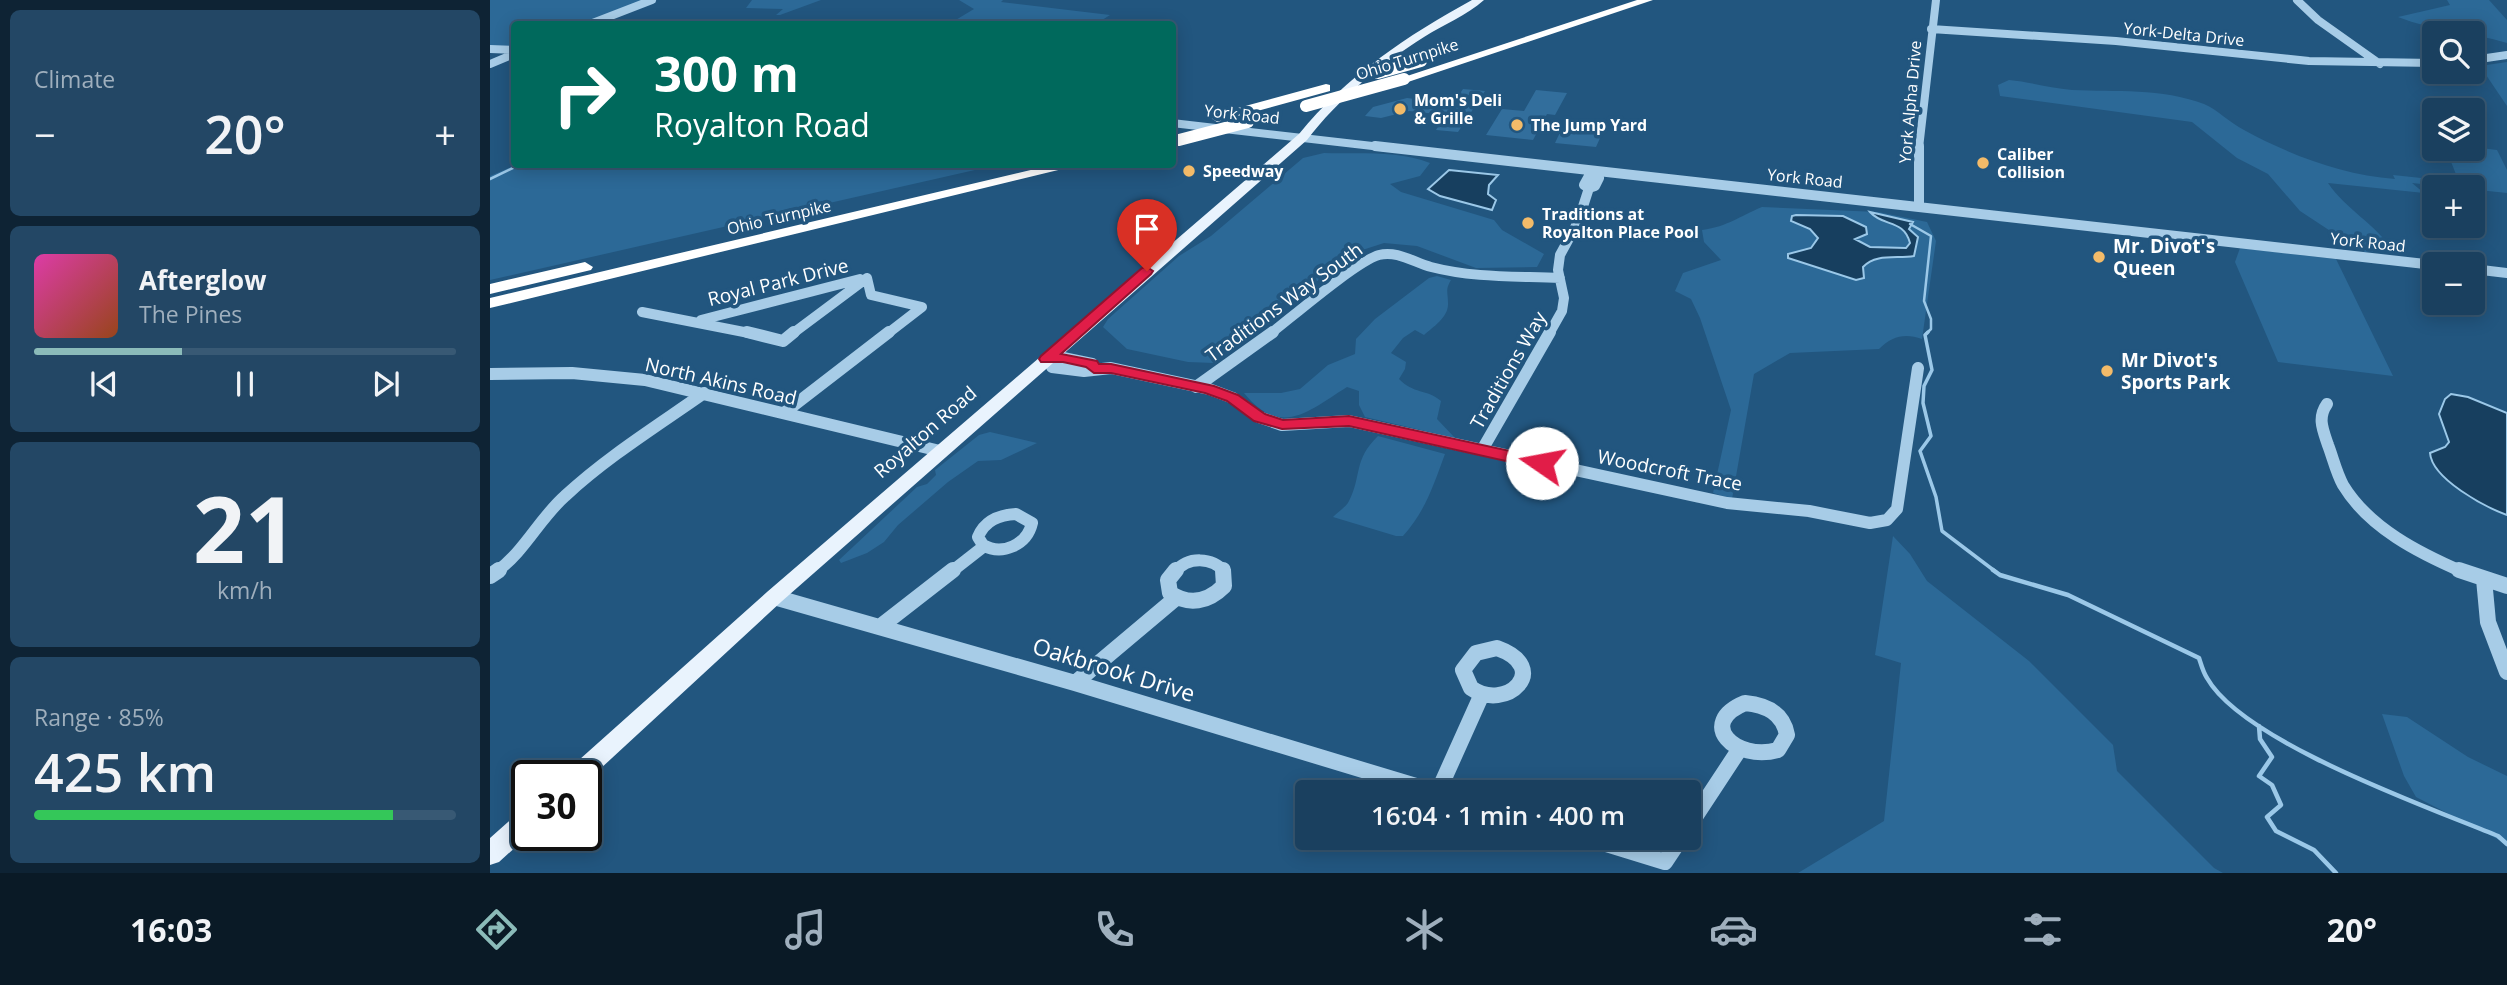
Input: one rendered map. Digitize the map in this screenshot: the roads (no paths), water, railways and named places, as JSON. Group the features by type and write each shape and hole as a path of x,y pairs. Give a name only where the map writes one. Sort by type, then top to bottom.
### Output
{"highway":[{"name":"Ohio Turnpike","path":"1176,137 1217,118 1421,61 1609,0"},
{"name":"Ohio Turnpike","path":"1176,137 1248,122 1405,79 1648,0"},
{"name":"Ohio Turnpike","path":"490,289 1005,168"},
{"name":"Ohio Turnpike","path":"490,303 1059,168"}],"main road":[{"name":"Royalton Road","path":"595,760 774,597 1306,134 1317,117 1391,54 1436,23 1479,0"},
{"path":"490,854 511,835"}],"street":[{"path":"598,21 652,0"},
{"name":"York Alpha Drive","path":"1919,206 1919,132 1936,0"},
{"path":"2297,0 2318,20 2380,64"},
{"name":"York-Delta Drive","path":"1931,29 2116,41 2309,61 2422,63"},
{"path":"490,49 511,52"},
{"path":"490,64 511,54"},
{"path":"2485,58 2507,55"},
{"name":"York Road","path":"1176,122 1306,134 1597,173 1919,206 2422,264"},
{"name":"Traditions Way","path":"1482,450 1562,311 1564,298 1558,262 1562,249 1578,222 1589,188 1595,186 1599,178 1597,173"},
{"name":"Traditions Way South","path":"1196,387 1378,255 1393,254 1430,267 1468,274 1560,278"},
{"path":"2485,270 2507,273"},
{"name":"Royal Park Drive","path":"698,321 867,278"},
{"name":"Royal Park Drive","path":"642,312 698,321 783,341 867,278"},
{"name":"Royal Park Drive","path":"784,413 922,307 871,295 867,278"},
{"name":"Woodcroft Trace","path":"1049,360 1063,358 1091,364 1094,368 1111,368 1226,395 1259,417 1275,423 1300,425 1340,420 1727,503 1809,511 1870,523 1882,522 1892,517 1897,509 1918,368"},
{"name":"North Akins Road","path":"490,374 533,372 645,380 940,451"},
{"path":"490,576 514,559 561,499 590,473 704,393"},
{"path":"2327,404 2321,412 2320,420 2338,476 2355,501 2386,529 2409,544 2484,579 2507,586"},
{"path":"881,626 983,547"},
{"path":"2484,579 2488,622 2507,672"},
{"name":"Oakbrook Drive","path":"774,597 1075,683 1395,780"},
{"path":"1075,683 1176,598"},
{"path":"1444,780 1482,694"},
{"path":"1701,808 1739,750"},
{"path":"1626,850 1665,862 1673,850"}],"waterway":[{"path":"490,179 513,168"},
{"path":"1910,224 1931,236 1924,301 1931,319 1931,329 1925,335 1932,370 1924,386 1923,403 1931,436 1920,451 1936,497 1942,531 1996,572"},
{"path":"1993,570 2000,575 2068,595 2199,658 2207,678 2227,702 2259,727"},
{"path":"2259,727 2340,770 2498,836 2507,844"},
{"path":"2259,727 2260,739 2272,757 2259,776 2272,785 2281,805 2267,817 2276,831 2314,850 2336,873"}],"place":[{"name":"Mom's Deli & Grille","path":"1400,109"},
{"name":"The Jump Yard","path":"1517,125"},
{"name":"Caliber Collision","path":"1983,163"},
{"name":"Speedway","path":"1189,171"},
{"name":"Traditions at Royalton Place Pool","path":"1528,223"},
{"name":"Mr. Divot's Queen","path":"2099,257"},
{"name":"Mr Divot's Sports Park","path":"2107,371"}]}
